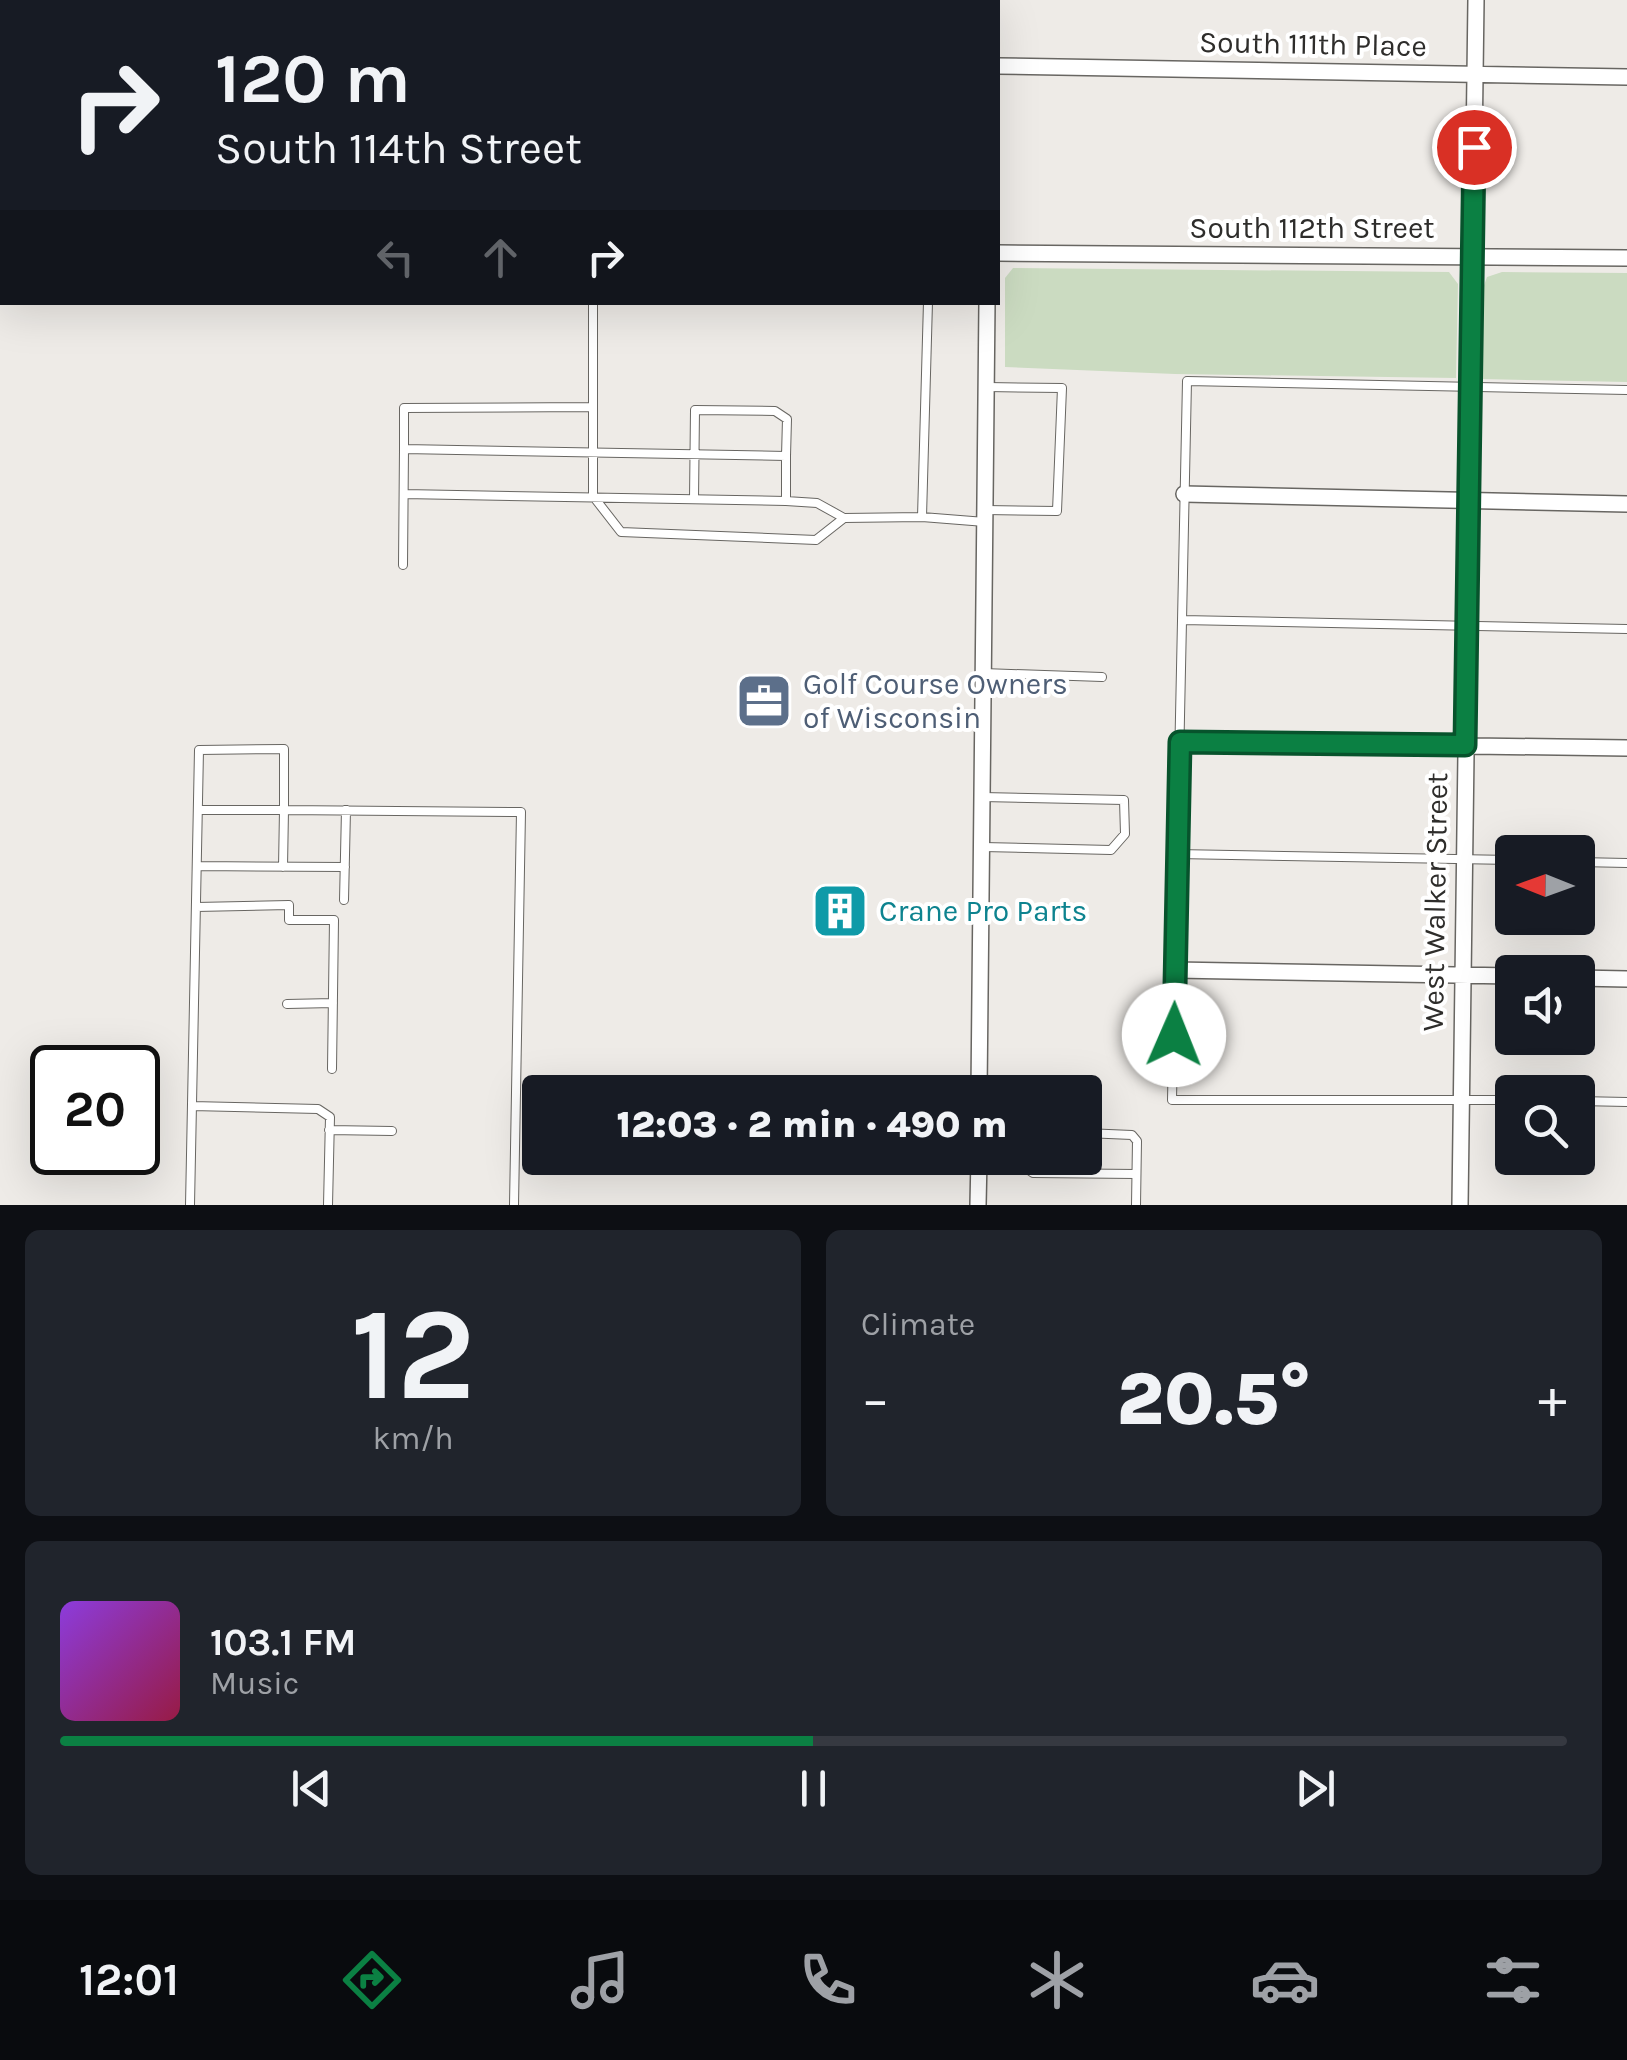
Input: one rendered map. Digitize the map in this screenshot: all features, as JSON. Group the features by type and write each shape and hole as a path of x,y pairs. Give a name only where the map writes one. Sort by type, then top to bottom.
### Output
{"street":[{"name":"West Walker Street","path":"1460,1205 1476,0"},
{"name":"South 111th Place","path":"1000,66 1627,77"},
{"name":"South 112th Street","path":"1000,253 1627,258"},
{"path":"980,1075 987,305"},
{"path":"1184,494 1627,504"},
{"path":"1180,742 1627,748"},
{"path":"1175,970 1495,976"},
{"path":"1595,978 1627,979"},
{"path":"978,1205 979,1175"}],"lane":[{"path":"592,305 593,496 621,532 816,540 844,518"},
{"path":"922,518 928,305"},
{"path":"1495,1099 1172,1100 1186,381 1627,390"},
{"path":"404,494 786,501 817,503 844,518 1057,512 1062,388 986,387"},
{"path":"403,565 404,408 592,407"},
{"path":"694,499 695,410 775,411 787,420 786,501"},
{"path":"404,449 786,456"},
{"path":"1182,620 1627,629"},
{"path":"983,673 1102,677"},
{"path":"190,1205 200,750 284,749 284,866"},
{"path":"982,798 1124,800 1125,834 1110,850 982,848"},
{"path":"198,810 521,812 514,1205"},
{"path":"344,900 346,810"},
{"path":"1177,854 1495,860"},
{"path":"1595,862 1627,863"},
{"path":"197,866 345,867"},
{"path":"196,907 289,905 289,920 334,920 332,1068"},
{"path":"287,1004 333,1003"},
{"path":"1595,1101 1627,1102"},
{"path":"192,1106 318,1109 330,1117 328,1205"},
{"path":"330,1130 392,1132"},
{"path":"1102,1134 1132,1135 1137,1141 1136,1205"},
{"path":"1102,1173 1136,1174"}],"green space":[{"path":"1013,268 1449,272 1458,284 1456,378 1005,367 1005,278"},
{"path":"1502,272 1627,273 1627,382 1481,379 1482,291 1487,277"}],"place":[{"name":"Golf Course Owners of Wisconsin","path":"764,701"},
{"name":"Crane Pro Parts","path":"840,911"}],"route":[{"path":"1174,1035 1180,742 1465,745 1474,147"}]}
